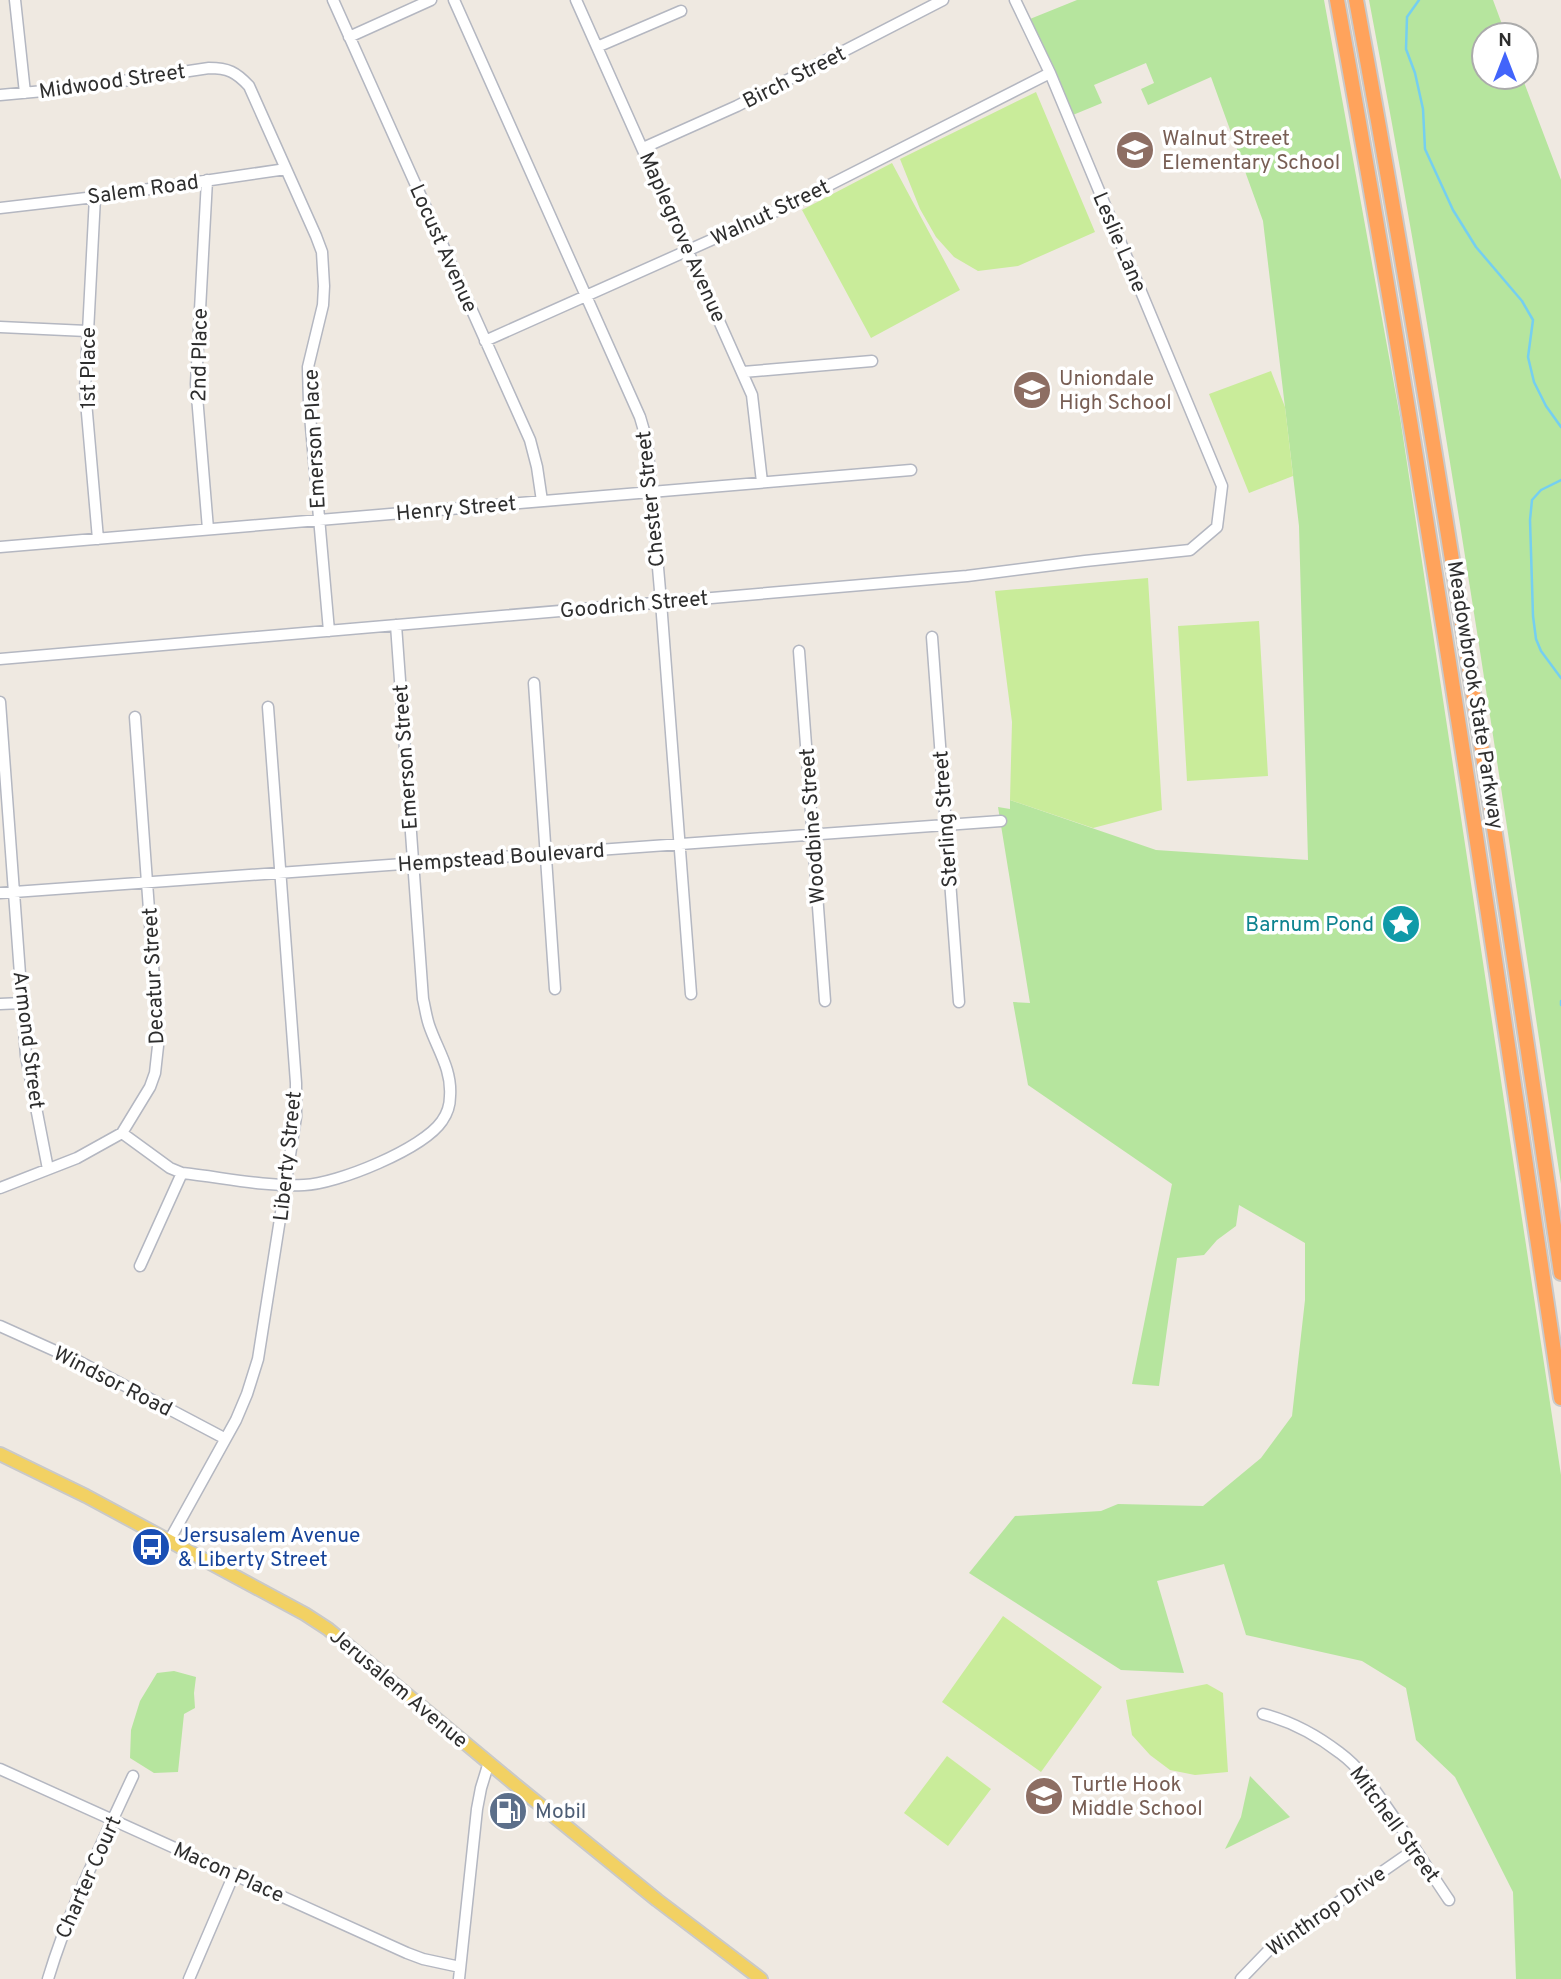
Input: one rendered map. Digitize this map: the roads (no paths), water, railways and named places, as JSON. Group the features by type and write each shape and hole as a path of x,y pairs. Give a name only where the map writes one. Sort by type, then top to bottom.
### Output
{"highway":[{"name":"Meadowbrook State Parkway","path":"1337,0 1440,593 1561,1398"},
{"name":"Meadowbrook State Parkway","path":"1356,0 1416,332 1454,565 1561,1273"}],"main road":[{"name":"Jerusalem Avenue","path":"0,1454 86,1496 322,1625 756,1978"}],"street":[{"path":"15,0 25,93"},
{"name":"Locust Avenue","path":"333,0 530,440 542,501"},
{"path":"349,37 431,0"},
{"name":"Chester Street","path":"454,0 640,416 647,442 691,994"},
{"name":"Maplegrove Avenue","path":"576,0 752,395 762,482"},
{"name":"Birch Street","path":"643,148 737,106 943,0"},
{"name":"Leslie Lane","path":"1015,0 1050,73 1222,486"},
{"path":"597,47 681,11"},
{"name":"Midwood Street","path":"0,95 223,68"},
{"name":"Emerson Place","path":"223,68 238,75 249,86 322,252 323,305 308,367 329,631"},
{"name":"Walnut Street","path":"485,341 793,203 1050,73"},
{"name":"Salem Road","path":"0,208 286,169"},
{"name":"2nd Place","path":"206,180 196,384 208,529"},
{"name":"1st Place","path":"95,197 85,390 98,539"},
{"path":"0,327 87,331"},
{"path":"743,372 872,361"},
{"name":"Henry Street","path":"0,547 911,470"},
{"name":"Goodrich Street","path":"0,659 967,576 1190,550 1217,527 1222,486"},
{"name":"Emerson Street","path":"122,1133 170,1168 181,1172 286,1185 307,1185 337,1179 425,1138 441,1122 447,1111 450,1079 429,1026 423,999 396,625"},
{"name":"Sterling Street","path":"932,637 959,1002"},
{"name":"Woodbine Street","path":"799,651 825,1000"},
{"path":"534,683 555,989"},
{"name":"Armond Street","path":"0,702 3,781 26,1056 48,1169"},
{"name":"Liberty Street","path":"169,1541 236,1420 258,1359 296,1117 296,1083 268,707"},
{"name":"Decatur Street","path":"0,1188 77,1158 122,1133 150,1087 157,1057 158,1020 135,718"},
{"name":"Hempstead Boulevard","path":"0,893 1002,821"},
{"path":"0,1004 22,1003"},
{"path":"140,1266 181,1172"},
{"name":"Windsor Road","path":"0,1326 80,1362 224,1438"},
{"name":"Mitchell Street","path":"1263,1714 1311,1734 1342,1753 1370,1783 1449,1900"},
{"path":"459,1979 477,1809 489,1762"},
{"name":"Macon Place","path":"0,1769 407,1953 460,1967"},
{"name":"Charter Court","path":"48,1979 69,1917 133,1776"},
{"name":"Winthrop Drive","path":"1241,1979 1268,1951 1415,1849"},
{"path":"192,1978 234,1874"}],"waterway":[{"path":"1419,0 1407,17 1406,49 1415,73 1423,109 1425,149 1453,210 1476,247 1522,301 1533,320 1528,357 1534,382 1561,427"},
{"path":"1561,480 1541,490 1532,500 1530,520 1536,639 1541,651 1561,678"}],"place":[{"name":"Walnut Street Elementary School","path":"1135,150"},
{"name":"Uniondale High School","path":"1032,390"},
{"name":"Barnum Pond","path":"1401,924"},
{"name":"Jersusalem Avenue & Liberty Street","path":"151,1547"},
{"name":"Turtle Hook Middle School","path":"1044,1796"},
{"name":"Mobil","path":"508,1811"}]}
